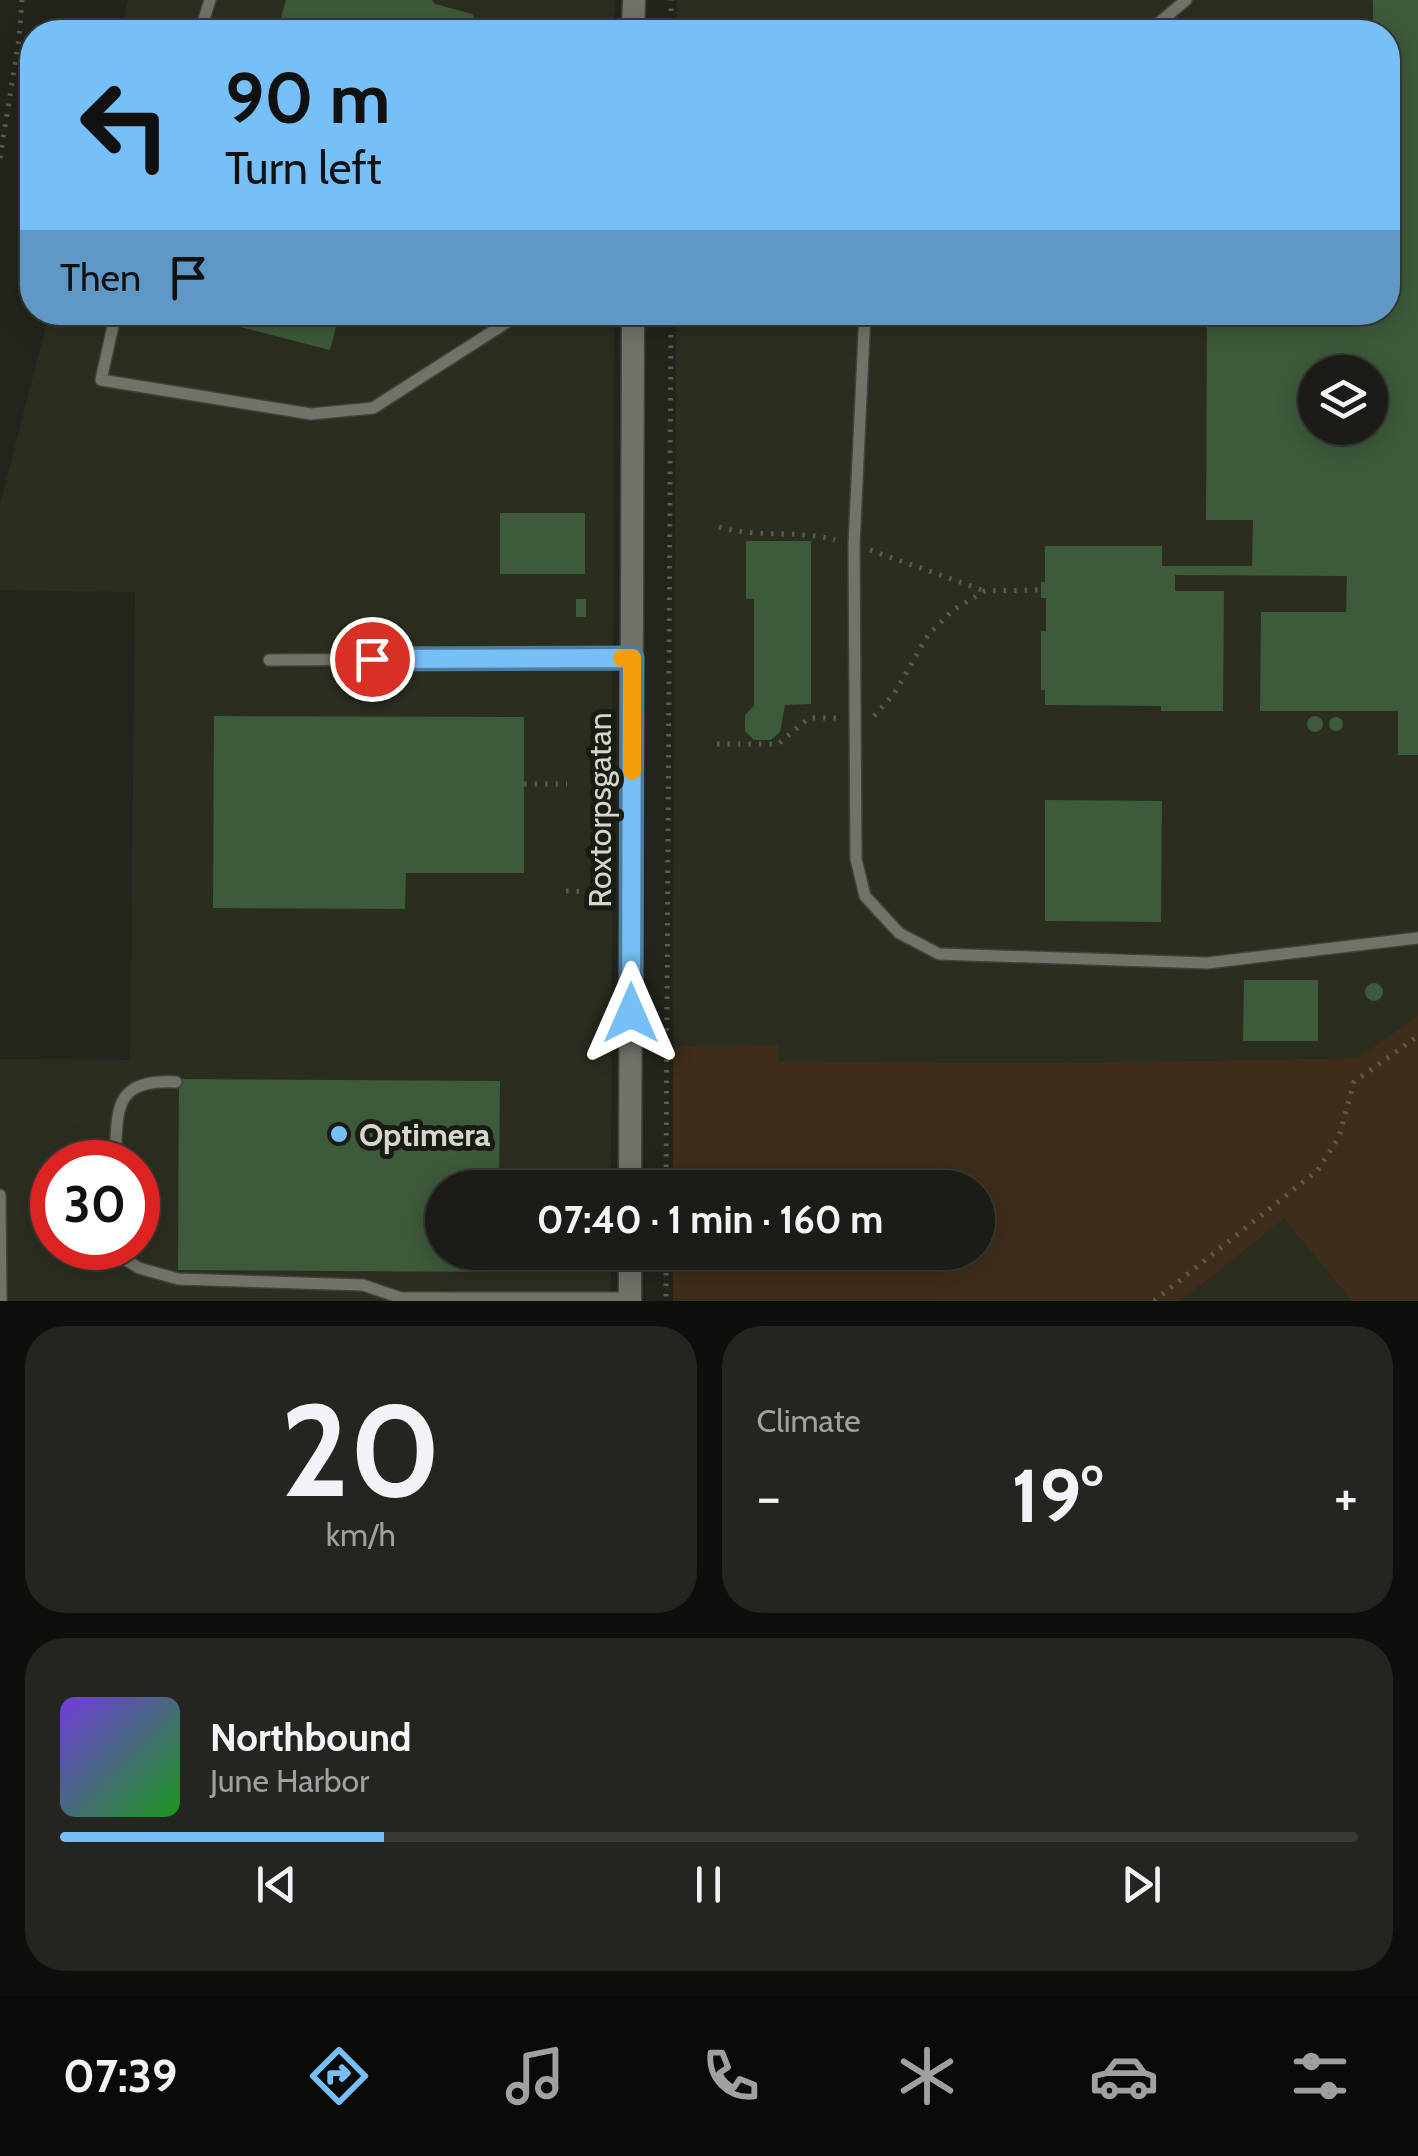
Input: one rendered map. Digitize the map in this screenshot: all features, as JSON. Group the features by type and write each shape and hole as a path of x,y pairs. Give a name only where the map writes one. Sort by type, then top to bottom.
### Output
{"street":[{"name":"Roxtorpsgatan","path":"630,1170 633,325"},
{"path":"630,1270 630,1300"}],"lane":[{"path":"1162,20 1186,0"},
{"path":"113,325 101,380 311,414 373,408 503,325"},
{"path":"864,325 854,545 856,860 865,896 899,934 939,954 1207,963 1418,938"},
{"path":"269,660 632,658"},
{"path":"117,1140 118,1109 124,1096 150,1080 176,1082"},
{"path":"0,1196 1,1301"},
{"path":"145,1270 178,1279 363,1284 400,1299 630,1300"}],"path":[{"path":"0,158 20,25"},
{"path":"666,1170 671,325"},
{"path":"717,744 778,744 808,718 874,716 894,694 928,635 953,610 985,591 1041,590"},
{"path":"657,618 670,618"},
{"path":"657,702 669,703"},
{"path":"524,784 567,784"},
{"path":"566,891 609,892"},
{"path":"1154,1301 1318,1170 1340,1137 1354,1082 1418,1036"},
{"path":"666,1270 666,1301"}],"shaded area":[{"path":"128,0 615,0 614,20 123,20"},
{"path":"677,0 1418,0 1418,1015 1358,1058 1069,1063 778,1062 778,1045 673,1046 676,325 1400,325 1400,20 677,20"},
{"path":"46,325 614,325 611,1170 425,1170 425,1270 611,1270 611,1301 0,1301 0,1059 130,1060 135,592 0,590 0,506"},
{"path":"1418,1015 1418,1301 1352,1301 1284,1219 1181,1301 673,1301 673,1270 995,1270 995,1170 673,1170 673,1046 778,1045 779,1062 1069,1063 1358,1058"},
{"path":"1284,1219 1352,1301 1181,1301"}],"building":[{"path":"286,0 432,0 472,14 476,20 280,20"},
{"path":"1373,0 1418,0 1418,755 1398,755 1398,711 1260,711 1261,612 1346,612 1347,576 1175,575 1175,591 1224,591 1223,711 1045,705 1045,690 1041,690 1041,631 1046,631 1046,598 1041,598 1041,582 1045,582 1045,546 1162,546 1162,566 1252,566 1253,520 1206,520 1207,325 1400,325 1400,20 1373,20"},
{"path":"232,325 337,325 330,350"},
{"path":"500,513 585,513 585,574 500,574"},
{"path":"746,541 811,541 811,704 785,705 780,732 771,740 754,740 745,731 745,715 754,706 754,599 746,599"},
{"path":"576,599 586,599 586,617 576,617"},
{"path":"214,716 524,717 524,873 406,873 405,909 213,908"},
{"path":"1315,716 1323,724 1315,732 1307,724"},
{"path":"1336,717 1343,724 1336,731 1329,724"},
{"path":"1045,800 1162,801 1161,922 1045,921"},
{"path":"1244,980 1318,980 1318,1041 1243,1041"},
{"path":"1374,983 1381,985 1381,999 1374,1001 1367,999 1365,992 1367,985"},
{"name":"Optimera","path":"179,1079 500,1081 499,1170 425,1170 425,1270 499,1272 178,1270"}],"slow traffic":[{"path":"622,658 632,658 632,771"}],"place":[{"name":"Optimera","path":"339,1134"}],"route":[{"path":"372,659 632,658 631,1013"}]}
